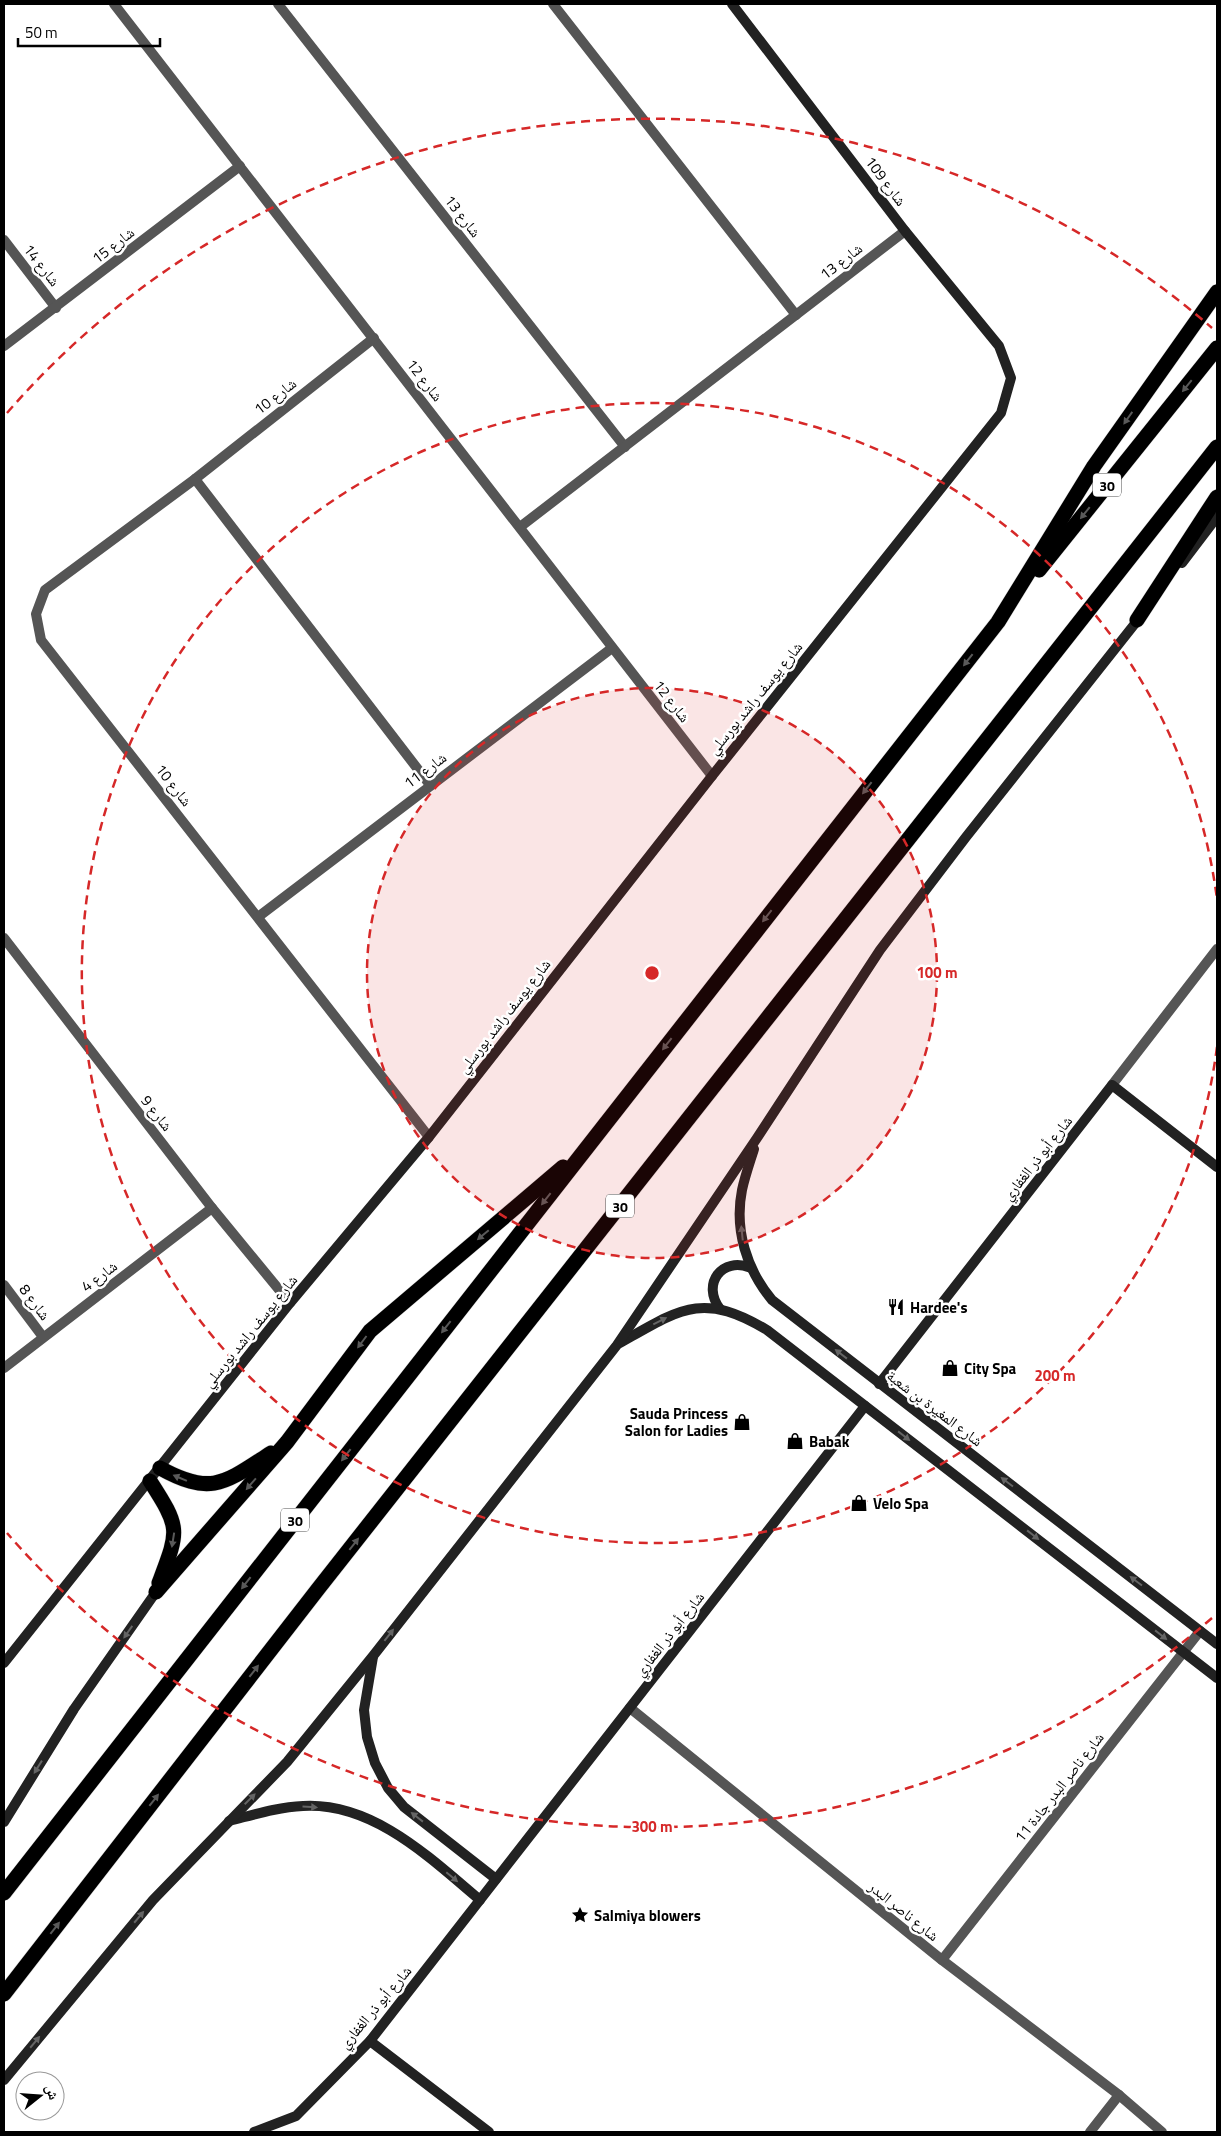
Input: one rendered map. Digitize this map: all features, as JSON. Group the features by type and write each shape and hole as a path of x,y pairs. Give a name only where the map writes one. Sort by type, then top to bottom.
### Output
{"highway":[{"path":"998,622 1094,466 1217,292"},
{"name":"30","path":"4,1893 998,622 1217,348"},
{"name":"30","path":"4,1994 318,1589 1217,447"},
{"path":"1137,620 1217,497"},
{"path":"156,1592 287,1442 370,1331 587,1147"},
{"path":"160,1468 191,1483 220,1482 237,1474 287,1442"},
{"path":"150,1481 171,1514 175,1532 172,1549 156,1592"},
{"path":"4,2002 25,1967"}],"street":[{"name":"شارع 12","path":"114,4 712,776"},
{"name":"شارع 13","path":"278,4 624,447"},
{"path":"553,4 796,315"},
{"name":"شارع 109","path":"732,4 905,231 999,346 1011,378"},
{"name":"شارع 15","path":"4,346 240,166"},
{"name":"شارع 13","path":"520,527 905,231"},
{"name":"شارع 14","path":"4,240 56,308"},
{"name":"شارع 10","path":"374,338 195,479 46,590 36,614 41,640 429,1137"},
{"name":"شارع يوسف راشد بورسلي","path":"4,1663 290,1303 429,1137 712,776 1001,413 1011,378"},
{"path":"195,479 430,785"},
{"path":"4,2080 153,1900 287,1762 374,1656 617,1345 757,1138 880,950 966,837 1217,517"},
{"name":"شارع 11","path":"258,917 612,648"},
{"name":"شارع 9","path":"4,938 212,1208 290,1303"},
{"name":"شارع أبو ذر الغفاري","path":"879,1384 1217,949"},
{"path":"1112,1085 1217,1167"},
{"name":"شارع المغيرة بن شعبة","path":"757,1138 742,1191 740,1209 743,1243 751,1268 759,1284 772,1300 1217,1644"},
{"name":"شارع 4","path":"4,1368 212,1208"},
{"path":"720,1308 712,1292 717,1274 733,1265 751,1268"},
{"name":"شارع 8","path":"4,1285 43,1337"},
{"path":"617,1345 681,1311 720,1308 749,1319 767,1330 1217,1678"},
{"name":"شارع أبو ذر الغفاري","path":"254,2132 296,2116 370,2041 865,1406"},
{"path":"4,1822 74,1709 156,1592"},
{"name":"شارع ناصر البدر جادة 11","path":"942,1960 1200,1631"},
{"path":"374,1656 364,1710 367,1738 375,1763 388,1788 404,1807 496,1879"},
{"name":"شارع ناصر البدر","path":"630,1708 942,1960 1119,2096 1162,2132"},
{"path":"228,1822 296,1806 327,1808 352,1813 378,1824 418,1848 480,1900"},
{"path":"370,2041 489,2132"},
{"path":"1090,2132 1119,2096"}],"place":[{"name":"Hardee's","path":"896,1307"},
{"name":"City Spa","path":"950,1368"},
{"name":"Sauda Princess Salon for Ladies","path":"742,1422"},
{"name":"Babak","path":"795,1441"},
{"name":"Velo Spa","path":"859,1503"},
{"name":"Salmiya blowers","path":"580,1915"}]}
